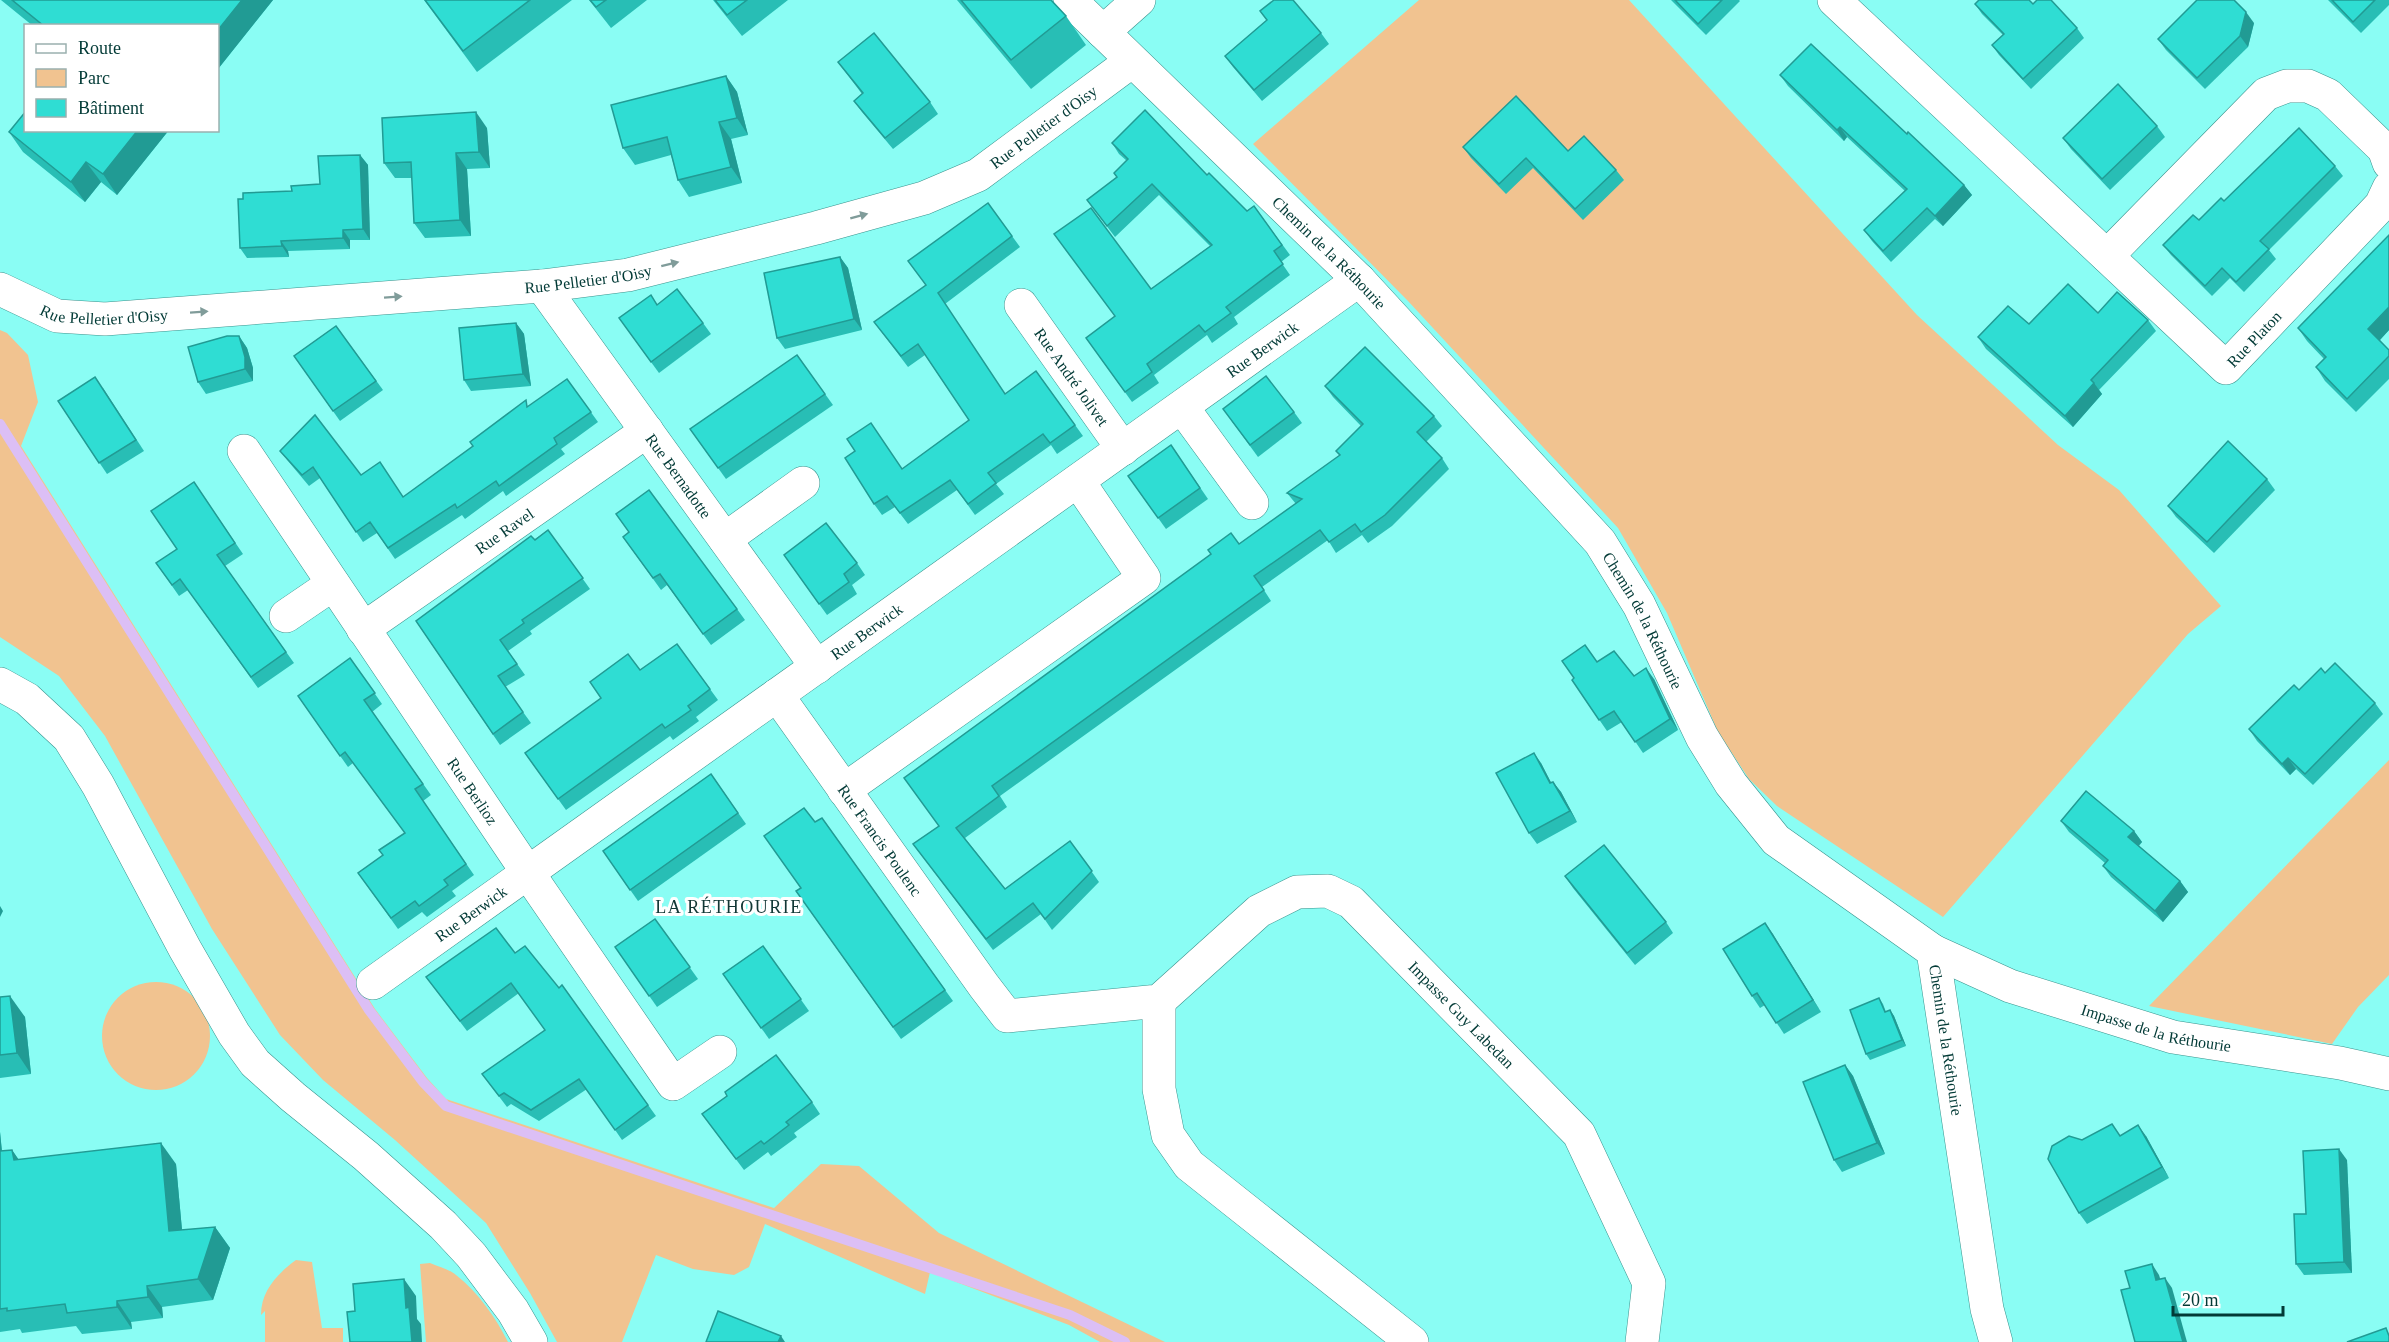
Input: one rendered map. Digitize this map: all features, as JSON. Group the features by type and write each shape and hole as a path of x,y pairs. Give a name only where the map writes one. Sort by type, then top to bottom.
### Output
{"street":[{"name":"Chemin de la Réthourie","path":"1070,0 1359,280 1600,542 1640,605 1702,737 1731,784 1776,840 1933,951 1987,1309 1996,1342"},
{"path":"1102,32 1139,0"},
{"name":"Rue Platon","path":"1834,0 2226,368 2381,204 2389,188"},
{"name":"Rue Pelletier d'Oisy","path":"0,289 57,316 105,319 542,286 628,275 816,228 924,198 978,175 1132,61"},
{"path":"2107,256 2266,94 2287,86 2308,86 2328,95 2384,149 2389,164"},
{"name":"Rue Berwick","path":"373,983 1359,280"},
{"name":"Rue Bernadotte","path":"542,286 817,667"},
{"name":"Rue André Jolivet","path":"1021,305 1123,448"},
{"path":"1182,407 1252,503"},
{"name":"Rue Ravel","path":"363,629 647,431"},
{"name":"Rue Berlioz","path":"244,451 528,873 673,1083 720,1052"},
{"path":"844,790 1144,578 1078,481"},
{"path":"725,539 803,483"},
{"path":"286,616 333,584"},
{"path":"0,684 27,699 69,738 98,785 234,1034 255,1063 366,1156 443,1225 471,1255 513,1311 531,1342"},
{"name":"Rue Francis Poulenc","path":"777,695 1007,1016 1159,1001"},
{"name":"Impasse Guy Labedan","path":"1159,1001 1259,911 1297,892 1328,891 1350,902 1579,1134 1649,1283 1642,1342"},
{"name":"Impasse de la Réthourie","path":"1933,951 2010,986 2173,1037 2340,1063 2389,1074"},
{"path":"1159,1001 1160,1089 1168,1135 1190,1165 1412,1342"}],"green space":[{"path":"1419,0 1629,0 1917,315 2058,445 2119,490 2221,606 2188,634 1943,917 1777,806 1749,779 1718,732 1667,613 1618,528 1408,301 1253,144"},
{"path":"0,330 7,333 28,355 38,402 21,446 375,1009 427,1078 446,1099 774,1208 821,1164 859,1166 939,1233 1165,1342 1100,1342 1069,1325 930,1272 925,1294 765,1224 749,1267 734,1275 693,1269 656,1255 622,1342 557,1342 530,1293 486,1223 395,1140 323,1080 280,1035 212,929 105,736 59,676 0,637"},
{"path":"2389,760 2389,975 2358,1007 2332,1044 2149,1006"},
{"path":"156,982 177,986 194,998 206,1015 210,1036 206,1057 194,1074 177,1086 156,1090 135,1086 118,1074 106,1057 102,1036 106,1015 118,998 135,986"},
{"path":"296,1260 312,1262 322,1328 343,1328 343,1342 265,1342 265,1311 261,1315 264,1298 271,1284"},
{"path":"430,1263 453,1273 472,1289 492,1315 508,1342 426,1342 420,1264"}],"building":[{"path":"12,0 242,0 219,29 219,24 42,24"},
{"path":"425,0 530,0 463,51"},
{"path":"590,0 606,0 596,7"},
{"path":"715,0 747,0 727,15"},
{"path":"961,0 1051,0 1066,16 1011,60"},
{"path":"1274,0 1293,0 1321,33 1254,90 1225,56 1267,20 1260,11"},
{"path":"1675,0 1722,0 1698,24"},
{"path":"1979,0 2029,0 2033,4 2037,0 2051,0 2077,28 2023,79 1992,45 2004,34 1975,4"},
{"path":"2197,0 2234,0 2246,12 2240,36 2197,78 2158,39"},
{"path":"2332,0 2375,0 2353,22"},
{"path":"874,33 930,102 885,138 854,101 863,93 838,62"},
{"path":"1811,44 1964,185 1935,216 1927,208 1883,251 1864,230 1907,189 1840,127 1837,130 1780,75"},
{"path":"726,76 737,118 719,122 731,167 678,180 667,137 623,148 611,105"},
{"path":"2118,84 2157,126 2102,179 2063,138"},
{"path":"1516,96 1568,151 1584,136 1616,170 1575,209 1526,158 1499,184 1463,147"},
{"path":"1145,110 1207,175 1209,173 1247,211 1254,206 1282,245 1274,251 1283,264 1226,307 1231,313 1205,332 1199,325 1147,364 1152,372 1125,392 1086,338 1115,316 1054,234 1091,208 1151,289 1212,245 1152,184 1107,226 1087,200 1117,177 1114,173 1128,159 1112,143"},
{"path":"476,112 479,152 456,153 460,220 414,223 411,162 384,163 382,118"},
{"path":"24,113 24,132 136,132 103,174 86,162 71,182 9,132"},
{"path":"2299,128 2335,166 2260,241 2269,249 2236,282 2222,268 2205,286 2163,245 2193,215 2199,220 2221,198 2224,201"},
{"path":"360,155 363,229 343,230 343,238 281,241 282,246 240,248 238,199 243,199 243,193 292,191 291,186 320,184 318,156"},
{"path":"988,203 1012,236 938,293 1005,394 1036,371 1075,425 1050,443 1043,434 988,473 996,483 968,504 950,480 900,513 887,496 874,504 845,458 855,451 847,439 871,423 902,469 969,420 918,344 901,356 874,322 926,285 908,261"},
{"path":"2389,235 2389,307 2368,329 2389,350 2389,356 2347,399 2316,367 2326,357 2298,328"},
{"path":"840,257 854,319 777,338 764,273"},
{"path":"2068,284 2098,313 2117,292 2148,320 2091,380 2094,383 2065,416 1978,337 2008,306 2029,324"},
{"path":"677,289 703,323 651,362 619,318 651,295 657,305"},
{"path":"516,323 523,374 464,380 459,328"},
{"path":"336,326 376,381 333,411 294,356"},
{"path":"227,336 239,336 245,357 245,369 198,382 188,347"},
{"path":"1365,347 1434,416 1417,432 1442,458 1385,515 1361,532 1355,524 1329,542 1320,530 1254,576 1264,590 992,786 999,796 956,828 1005,889 1070,841 1092,871 1045,919 1033,903 986,939 913,844 939,826 904,778 1211,554 1208,550 1231,533 1239,544 1302,499 1287,493 1340,455 1336,451 1363,424 1325,386"},
{"path":"797,355 825,394 718,468 690,429"},
{"path":"1266,376 1294,412 1250,445 1223,409"},
{"path":"95,377 136,440 99,463 58,401"},
{"path":"567,379 591,412 554,438 557,444 499,486 496,481 457,508 455,504 388,548 370,522 356,532 313,467 302,475 280,451 315,415 361,475 380,462 403,497 473,446 470,442 526,400 527,407"},
{"path":"2228,441 2267,479 2207,542 2168,506"},
{"path":"1171,445 1200,488 1158,518 1128,476"},
{"path":"194,482 235,543 217,555 286,652 251,677 180,579 172,585 156,563 177,549 151,511"},
{"path":"649,490 737,609 703,634 660,574 653,578 623,537 629,532 616,514"},
{"path":"826,523 857,563 844,574 849,582 819,604 784,555"},
{"path":"548,530 583,578 522,620 524,623 500,640 517,664 498,676 523,712 493,734 416,621 531,536 535,540"},
{"path":"677,644 710,689 688,706 691,710 665,728 662,724 558,799 525,753 601,698 590,682 628,654 640,670"},
{"path":"1585,645 1597,662 1614,651 1634,676 1646,668 1670,719 1635,742 1614,711 1599,720 1562,661"},
{"path":"350,658 375,693 364,700 423,784 415,789 466,864 444,880 448,885 419,906 415,901 391,918 358,873 383,855 379,850 405,833 345,752 340,756 298,696"},
{"path":"2335,663 2375,703 2305,774 2288,758 2282,764 2249,729 2294,685 2299,690 2321,668 2325,673"},
{"path":"1534,753 1550,783 1553,782 1570,811 1529,833 1496,773"},
{"path":"711,774 738,813 630,890 603,851"},
{"path":"2086,791 2134,831 2128,837 2180,881 2155,911 2103,866 2108,860 2061,821"},
{"path":"804,808 815,822 822,818 945,990 893,1027 796,891 801,888 764,836"},
{"path":"1604,845 1666,922 1627,953 1565,876"},
{"path":"655,919 690,967 649,996 615,947"},
{"path":"1765,923 1813,1000 1776,1023 1757,993 1752,996 1723,949"},
{"path":"496,928 515,953 525,946 559,988 562,985 648,1105 615,1130 579,1079 531,1110 504,1093 499,1096 482,1074 545,1030 511,983 460,1021 426,977"},
{"path":"763,946 801,999 761,1028 723,974"},
{"path":"10,996 17,1053 0,1055 0,997"},
{"path":"1879,998 1885,1012 1890,1010 1902,1040 1866,1054 1850,1010"},
{"path":"776,1055 812,1102 786,1122 789,1125 764,1144 761,1141 736,1159 702,1114 727,1096 725,1092"},
{"path":"1845,1065 1877,1143 1834,1160 1803,1082"},
{"path":"2112,1124 2120,1136 2138,1125 2162,1167 2079,1213 2048,1159 2052,1146 2069,1136 2082,1140"},
{"path":"161,1143 169,1231 215,1227 198,1279 147,1286 148,1297 117,1301 117,1307 67,1313 65,1304 7,1311 7,1308 0,1309 0,1151 12,1150 14,1160"},
{"path":"2339,1149 2344,1262 2296,1264 2294,1214 2306,1214 2303,1151"},
{"path":"2152,1264 2156,1280 2165,1278 2183,1342 2135,1342 2121,1290 2130,1288 2125,1271"},
{"path":"404,1279 412,1342 350,1342 347,1312 355,1311 353,1284"},
{"path":"718,1311 781,1336 778,1342 706,1342"},
{"path":"2386,1328 2389,1342 2347,1342"}],"waterway":[{"path":"0,424 369,1010 423,1082 446,1106 1070,1315 1125,1342"}],"district":[{"name":"LA RÉTHOURIE","path":"729,907"}]}
